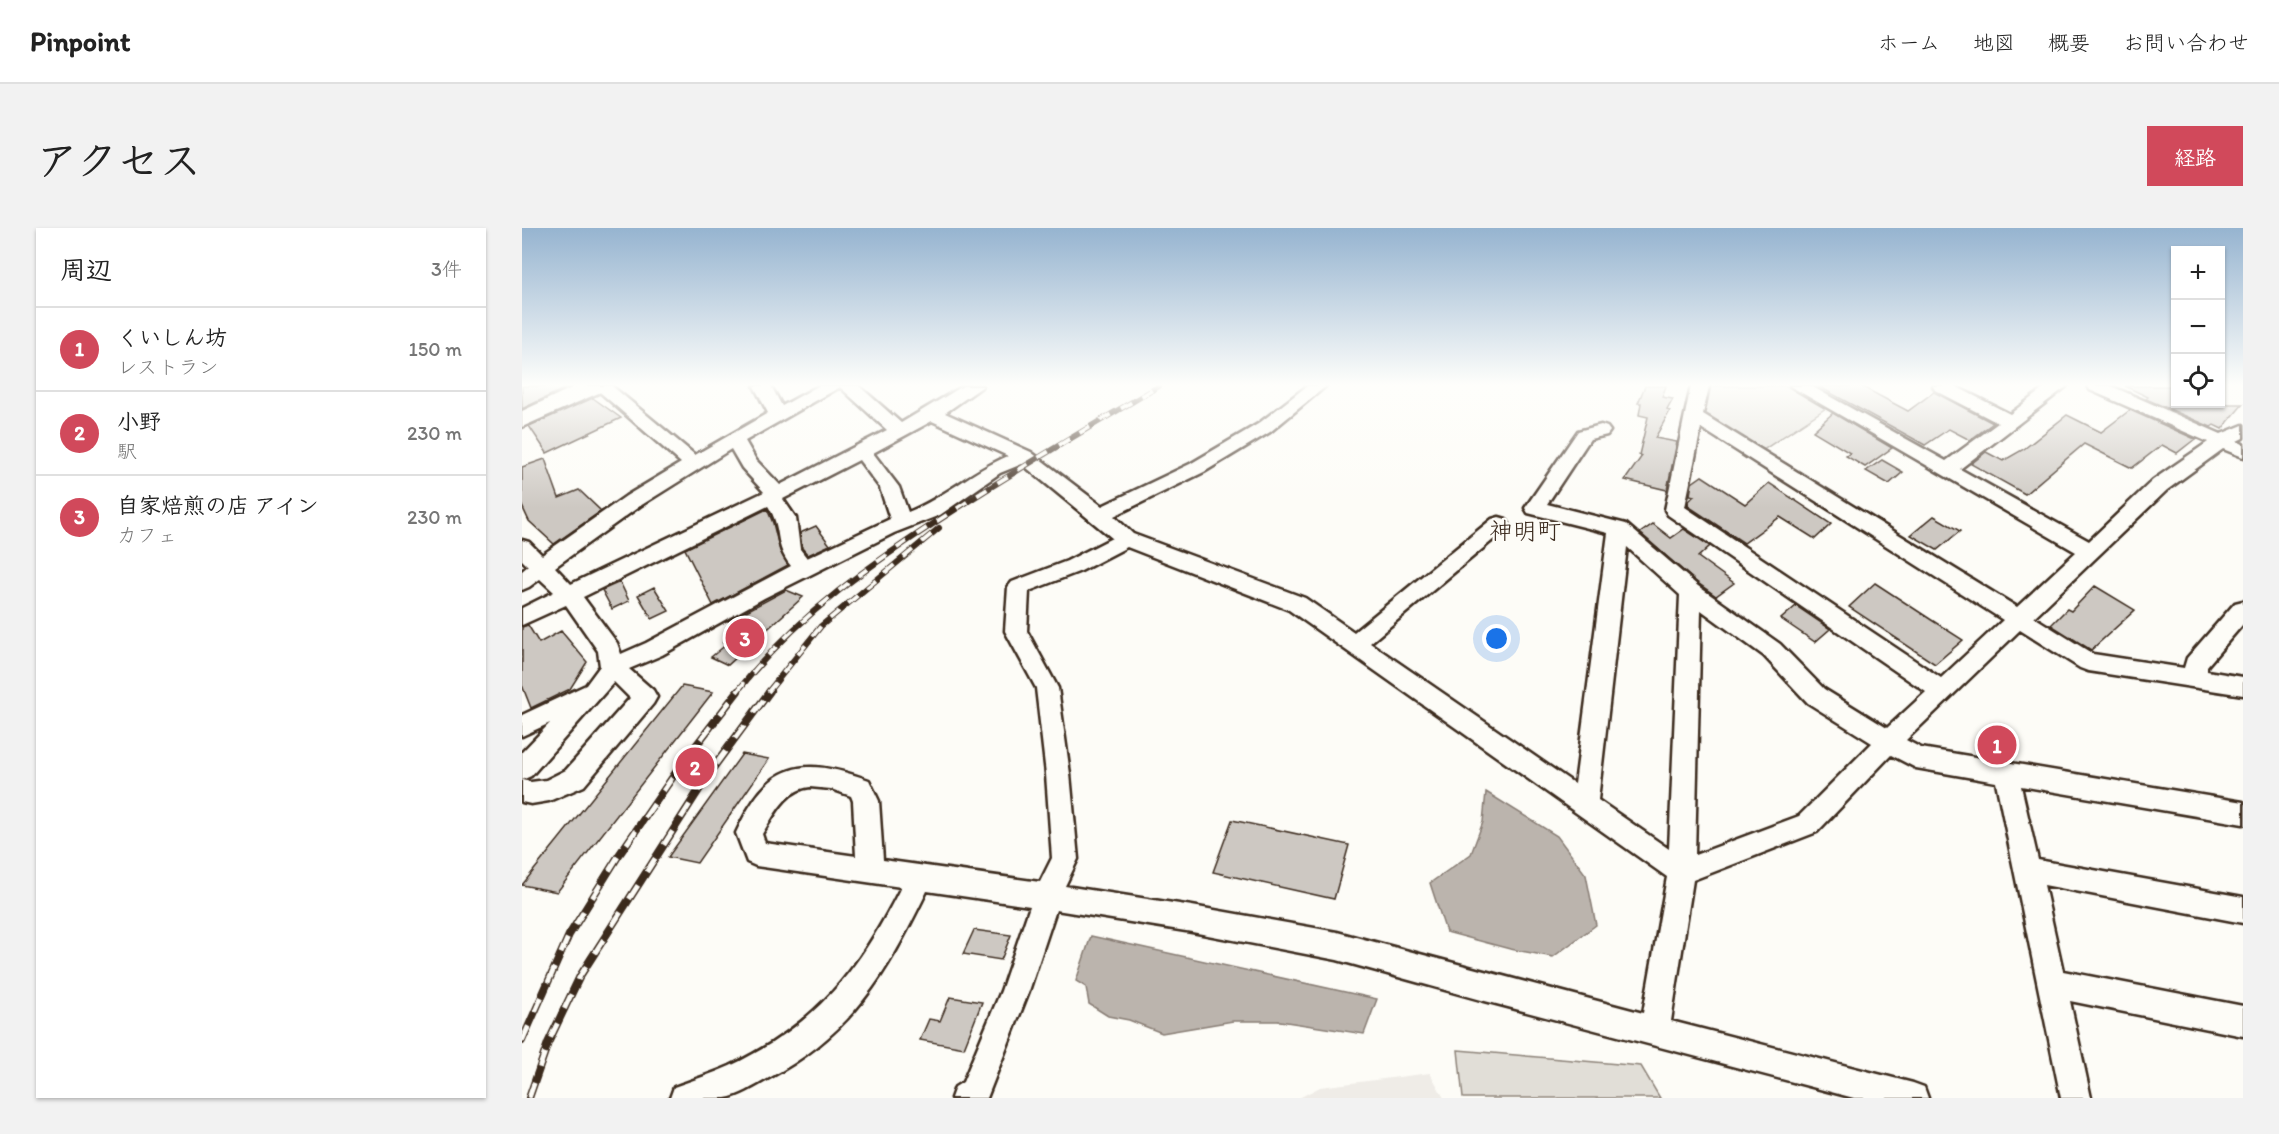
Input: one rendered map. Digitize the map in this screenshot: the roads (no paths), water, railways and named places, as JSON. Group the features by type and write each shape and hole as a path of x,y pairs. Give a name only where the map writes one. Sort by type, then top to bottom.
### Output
{"street":[{"path":"650,427 693,463"},
{"path":"522,582 693,463 758,427"},
{"path":"894,427 899,431"},
{"path":"522,617 775,495 908,427"},
{"path":"960,427 1024,456 1100,515 1126,539 1297,604 1681,872"},
{"path":"1100,515 1197,468 1266,427"},
{"path":"1692,427 1674,510 1942,691"},
{"path":"1711,427 2088,662 2243,686"},
{"path":"1870,427 2091,551"},
{"path":"1947,470 2005,427"},
{"path":"2187,427 2243,451"},
{"path":"1601,431 1584,435 1535,508 1619,529 1691,592 1772,650 1816,696 1888,742 1916,758 2243,813"},
{"path":"1681,872 1808,824 1888,742 2160,485 2221,442 2243,431"},
{"path":"735,440 749,464 775,495 786,518 790,550 804,569"},
{"path":"861,450 889,487 902,522"},
{"path":"522,769 597,688 612,667 654,649 757,592 804,569 902,522 933,510 993,469 1024,456"},
{"path":"1354,644 1499,524"},
{"path":"1585,805 1619,529"},
{"path":"966,1098 974,1093 1015,991 1047,896 1065,859 1059,774 1047,688 1016,631 1019,587 1074,566 1126,539"},
{"path":"522,547 568,593 609,649 612,667 645,697 574,778 549,790 531,793 522,791"},
{"path":"1655,1030 1681,872 1691,592"},
{"path":"2197,679 2194,664 2243,609"},
{"path":"522,726 597,688"},
{"path":"2007,773 2076,1098"},
{"path":"870,869 866,801 860,788 836,779 809,775 781,786 749,833 756,854 1047,896 1192,919 1336,946 1913,1098"},
{"path":"2027,870 2243,910"},
{"path":"685,1098 718,1088 756,1070 784,1052 835,1011 873,965 919,879"},
{"path":"2050,983 2243,1021"}],"railway":[{"path":"737,692 785,638 838,591 867,569 981,493 1090,427"},
{"path":"768,692 821,626 939,528"},
{"path":"522,1041 569,935 619,855 681,765 738,691"},
{"path":"529,1098 548,1043 580,976 713,768 770,691"}],"place":[{"name":"自家焙煎の店 アイン","path":"745,638"},
{"name":"くいしん坊","path":"1997,745"},
{"name":"小野","path":"695,767"}],"district":[{"name":"神明町","path":"1525,530"}]}
